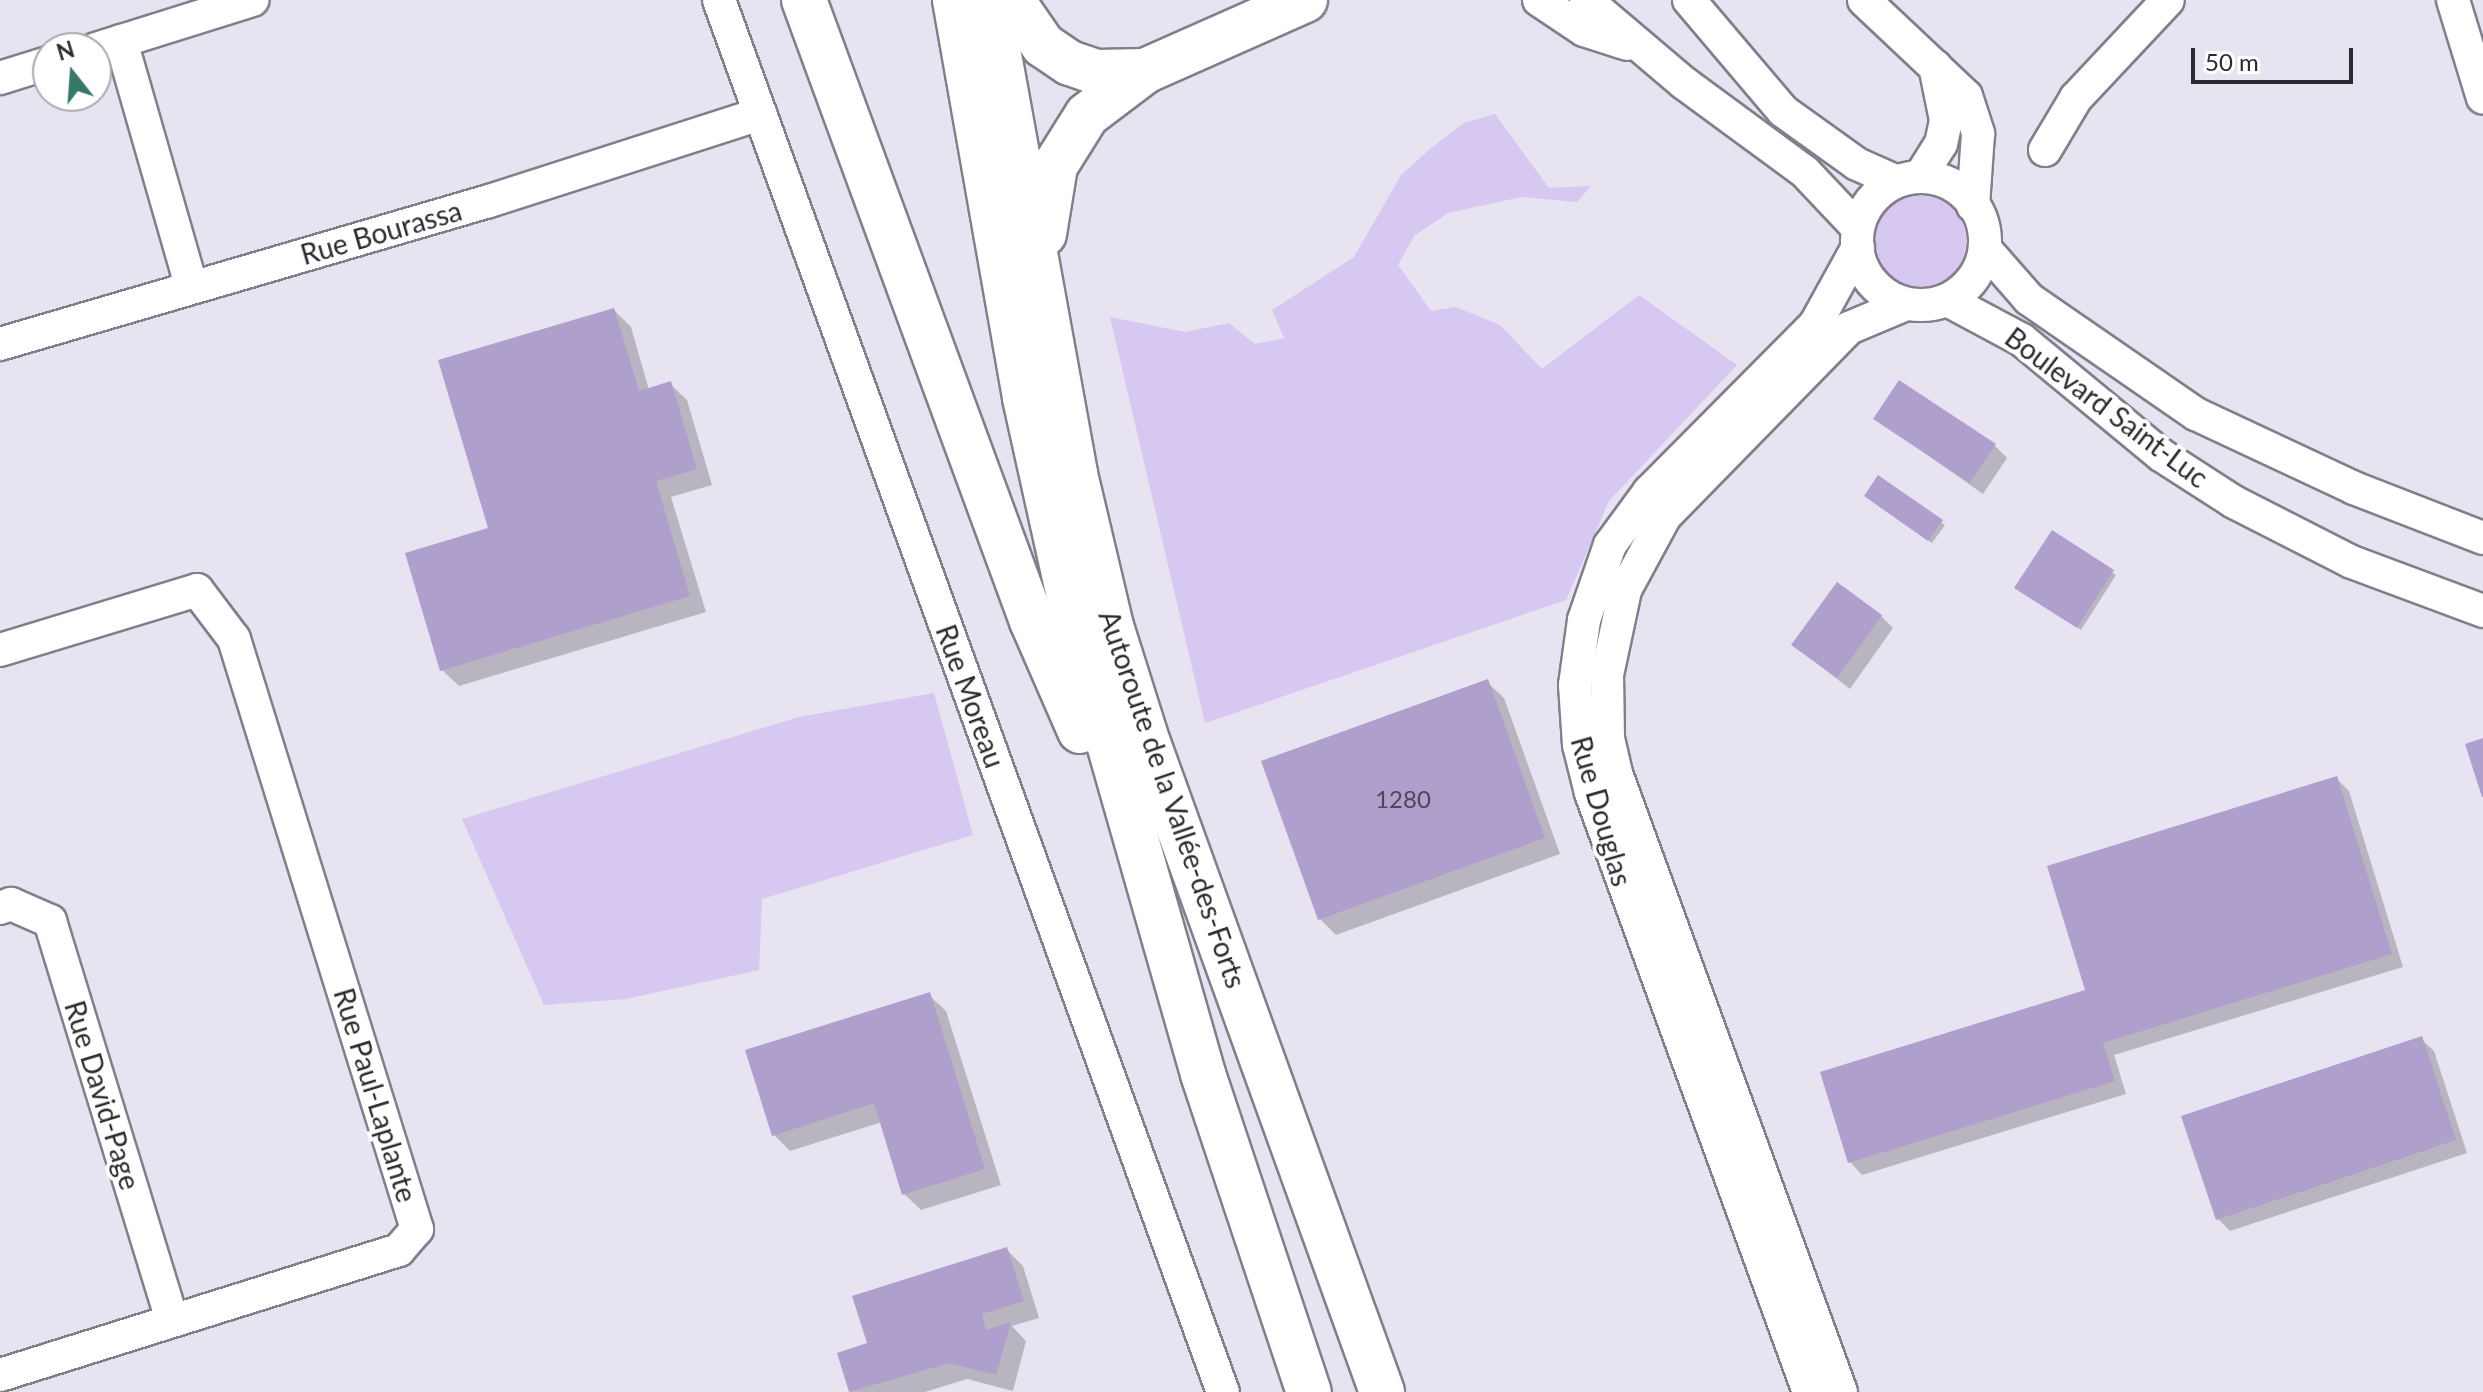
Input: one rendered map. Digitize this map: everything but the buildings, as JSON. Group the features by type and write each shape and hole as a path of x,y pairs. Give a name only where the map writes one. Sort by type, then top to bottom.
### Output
{"highway":[{"path":"804,0 1032,621 1144,876"},
{"name":"Autoroute de la Vallée-des-Forts","path":"955,0 1044,494 1144,876 1229,1159 1309,1392"},
{"name":"Autoroute de la Vallée-des-Forts","path":"989,0 1075,474 1129,686 1382,1392"},
{"path":"1012,0 1043,45 1070,63 1096,72 1145,71"},
{"path":"1038,277 1060,152 1087,115 1145,71 1305,0"}],"street":[{"path":"112,44 252,0"},
{"name":"Rue Moreau","path":"719,0 1223,1392"},
{"path":"1539,0 1584,30 1641,49"},
{"path":"1586,0 1641,49 1805,172 1857,237 1875,283 1906,304 1949,301 1971,284 1987,251 1973,206 1976,119 1966,96 1864,0"},
{"path":"1689,0 1783,111 1857,164 1907,179 1955,187 1973,206"},
{"path":"2045,150 2076,98 2168,0"},
{"path":"2453,0 2481,82"},
{"path":"112,57 191,285"},
{"path":"1857,237 1871,198 1907,179 1941,144 1946,120 1935,66"},
{"path":"0,78 32,68"},
{"name":"Rue Bourassa","path":"0,344 191,285 489,201 760,114"},
{"name":"Rue Douglas","path":"1809,1392 1591,793 1578,735 1575,685 1584,620 1610,545 1649,492 1815,325 1857,237"},
{"name":"Boulevard Saint-Luc","path":"1987,251 2029,299 2196,414 2354,488 2483,538"},
{"name":"Boulevard Saint-Luc","path":"1949,301 2022,340 2161,455 2234,502 2352,562 2483,611"},
{"name":"Rue Douglas","path":"1841,1392 1624,797 1608,738 1607,675 1625,590 1665,516 1849,328 1906,304"},
{"name":"Rue Paul-Laplante","path":"0,650 197,590 234,639 417,1229 399,1250 0,1375"},
{"name":"Rue David-Page","path":"0,908 11,904 50,921 172,1321"}],"shaded area":[{"path":"1495,114 1549,188 1591,186 1577,202 1521,197 1448,213 1414,236 1398,265 1431,311 1456,307 1500,325 1542,369 1639,295 1737,365 1609,501 1566,600 1205,723 1110,317 1185,332 1229,323 1255,344 1284,338 1272,310 1354,257 1401,175 1430,149 1464,123"},
{"path":"1920,195 1937,199 1952,209 1962,224 1966,241 1962,258 1952,273 1937,283 1920,287 1903,283 1888,273 1878,258 1874,241 1878,224 1888,209 1903,199"},
{"path":"934,693 973,835 762,899 759,970 626,999 544,1005 462,819 799,717"}]}
